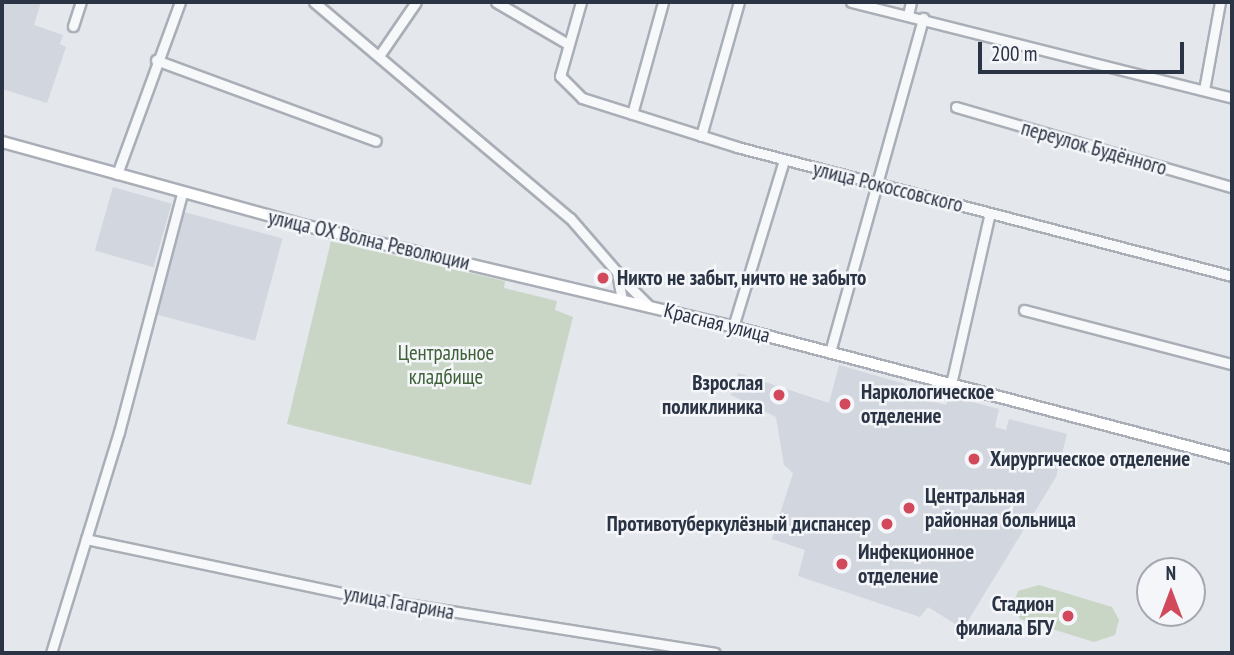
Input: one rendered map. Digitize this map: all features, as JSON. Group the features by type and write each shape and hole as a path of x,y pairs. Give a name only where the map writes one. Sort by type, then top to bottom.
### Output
{"main road":[{"name":"улица ОХ Волна Революции","path":"2,142 182,193 622,299"},
{"name":"Красная улица","path":"622,299 1232,458"}],"street":[{"path":"73,26 81,2"},
{"path":"117,174 156,60 180,2"},
{"path":"314,2 560,208 650,306"},
{"path":"379,56 416,2"},
{"path":"496,2 568,44 581,2"},
{"path":"632,114 663,2"},
{"path":"701,136 739,2"},
{"path":"851,2 1232,98"},
{"path":"908,15 911,2"},
{"path":"1204,90 1220,2"},
{"path":"830,352 923,19"},
{"name":"улица Рокоссовского","path":"568,44 560,73 570,92 632,114 784,160 1232,276"},
{"path":"156,60 376,141"},
{"name":"переулок Будённого","path":"956,107 1232,187"},
{"path":"733,327 784,160"},
{"path":"51,653 86,539 182,193"},
{"path":"951,384 990,213"},
{"path":"617,272 622,299"},
{"path":"1024,310 1232,364"},
{"name":"улица Гагарина","path":"86,539 356,596 714,653"}],"shaded area":[{"path":"2,2 41,2 34,25 63,35 60,44 66,47 47,103 2,89"},
{"path":"113,187 172,204 153,267 95,250"},
{"path":"184,212 283,238 255,341 157,314"},
{"name":"Центральная районная больница","path":"839,365 905,384 903,393 946,405 949,396 999,409 995,427 1006,430 1009,419 1067,434 1056,477 963,629 928,607 920,617 798,576 805,550 772,539 793,473 784,465 776,417 731,395 738,373 829,403"}],"green space":[{"name":"Центральное кладбище","path":"331,241 505,281 504,288 557,301 555,310 573,317 531,485 287,424"},
{"name":"Стадион филиала БГУ","path":"1039,585 1112,607 1119,620 1115,635 1094,642 1020,619 1013,605 1018,591"}],"place":[{"name":"Никто не забыт, ничто не забыто","path":"603,278"},
{"name":"Взрослая поликлиника","path":"779,395"},
{"name":"Наркологическое отделение","path":"845,404"},
{"name":"Хирургическое отделение","path":"974,459"},
{"name":"Центральная районная больница","path":"909,508"},
{"name":"Противотуберкулёзный диспансер","path":"887,524"},
{"name":"Инфекционное отделение","path":"842,564"},
{"name":"Стадион филиала БГУ","path":"1068,616"}]}
